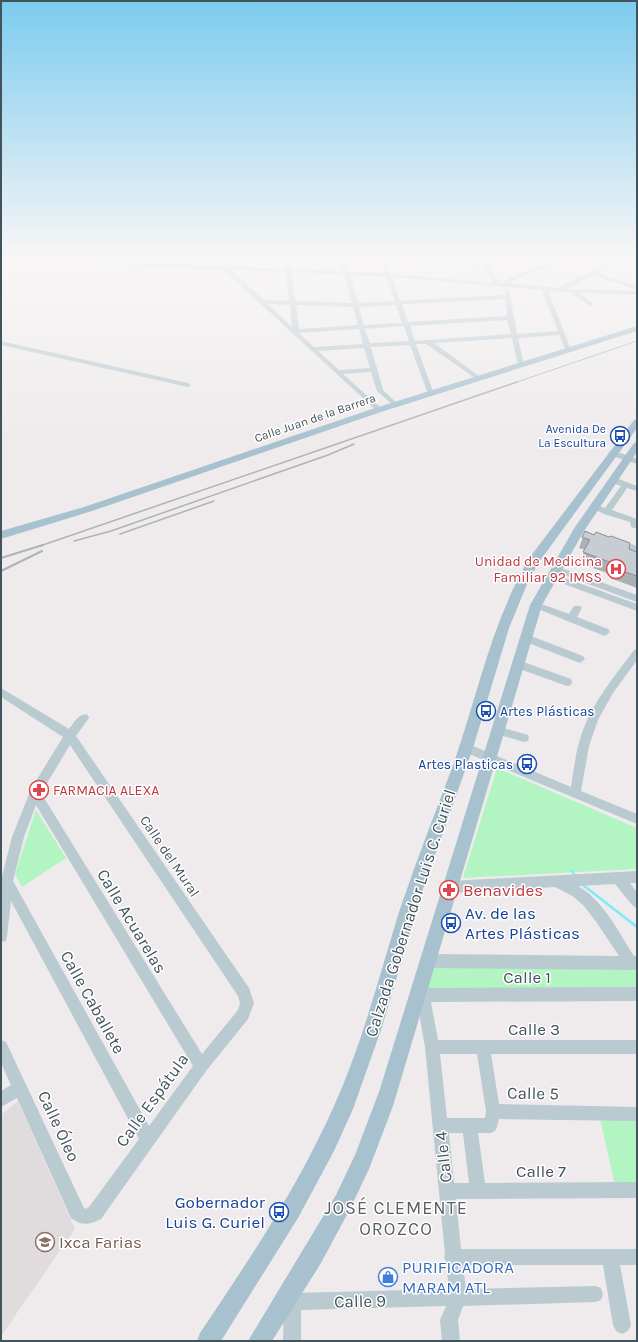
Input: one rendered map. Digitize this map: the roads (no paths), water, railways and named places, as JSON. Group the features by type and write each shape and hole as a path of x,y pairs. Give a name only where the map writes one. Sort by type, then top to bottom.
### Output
{"main road":[{"name":"Calle Juan de la Barrera","path":"1,534 85,510 378,410 637,328"},
{"name":"Calzada Gobernador Luis C. Curiel","path":"208,1341 311,1177 337,1122 357,1073 416,888 466,748 510,607 523,578 534,560 614,450 637,422"},
{"name":"Calzada Gobernador Luis C. Curiel","path":"260,1341 343,1202 370,1144 389,1092 420,995 428,961 488,758 536,605 553,572 582,531 594,507 613,480 634,455"}],"street":[{"path":"279,318 378,410"},
{"path":"294,318 295,331"},
{"path":"358,318 380,391 396,405"},
{"path":"403,318 431,394"},
{"path":"295,331 510,318 521,365"},
{"path":"555,318 568,350"},
{"path":"313,349 561,333"},
{"path":"428,342 478,378"},
{"path":"1,343 188,384"},
{"path":"338,372 374,370"},
{"path":"614,450 634,455"},
{"path":"613,480 637,489"},
{"path":"607,512 626,485"},
{"path":"594,507 636,522"},
{"path":"608,539 637,549"},
{"path":"553,572 637,599"},
{"path":"553,572 637,608"},
{"path":"536,605 605,632"},
{"path":"571,619 576,608"},
{"path":"526,638 580,659"},
{"path":"575,794 588,731 600,703 637,653"},
{"path":"518,664 567,682"},
{"name":"Calle del Mural","path":"1,693 69,735 244,993 247,1003"},
{"path":"1,936 7,882 14,849 35,793 69,735 84,718"},
{"path":"497,730 524,738"},
{"path":"466,748 637,819"},
{"name":"Calle Acuarelas","path":"35,793 200,1066"},
{"path":"450,887 637,877"},
{"path":"618,878 637,902"},
{"name":"Calle Caballete","path":"7,882 147,1138"},
{"path":"556,882 574,891 586,900 634,963"},
{"name":"Calle 1","path":"428,961 634,963"},
{"name":"Calle 1","path":"420,995 637,994"},
{"name":"Calle 4","path":"420,995 427,1012 432,1047 452,1257 458,1298"},
{"name":"Calle Espátula","path":"86,1217 95,1213 147,1138 200,1066 244,1014 247,1003"},
{"name":"Calle Óleo","path":"1,1047 77,1212 81,1216 86,1217"},
{"name":"Calle 3","path":"432,1047 637,1048"},
{"path":"483,1047 493,1112"},
{"path":"1,1100 20,1088"},
{"name":"Calle 5","path":"440,1126 492,1125 493,1112 637,1114"},
{"path":"469,1125 478,1190"},
{"name":"Calle 7","path":"446,1191 637,1190"},
{"path":"452,1257 637,1257"},
{"path":"610,1257 622,1325"},
{"name":"Calle 9","path":"292,1341 293,1302 595,1294"},
{"path":"451,1341 449,1320 458,1298"}],"waterway":[{"path":"583,885 637,927"}],"railway":[{"path":"514,383 637,341"},
{"path":"42,545 517,382"},
{"path":"74,541 111,531 328,455 354,444"},
{"path":"120,534 214,501"},
{"path":"1,558 42,545"},
{"path":"1,571 42,551"}],"place":[{"name":"Avenida De La Escultura","path":"620,436"},
{"name":"Unidad de Medicina Familiar 92 IMSS","path":"616,569"},
{"name":"Artes Plásticas","path":"486,711"},
{"name":"Artes Plasticas","path":"527,764"},
{"name":"FARMACIA ALEXA","path":"39,790"},
{"name":"Benavides","path":"449,890"},
{"name":"Av. de las Artes Plásticas","path":"451,923"},
{"name":"Gobernador Luis G. Curiel","path":"279,1212"},
{"name":"Ixca Farias","path":"45,1242"},
{"name":"PURIFICADORA MARAM ATL","path":"388,1277"}],"district":[{"name":"JOSÉ CLEMENTE OROZCO","path":"396,1218"}]}
